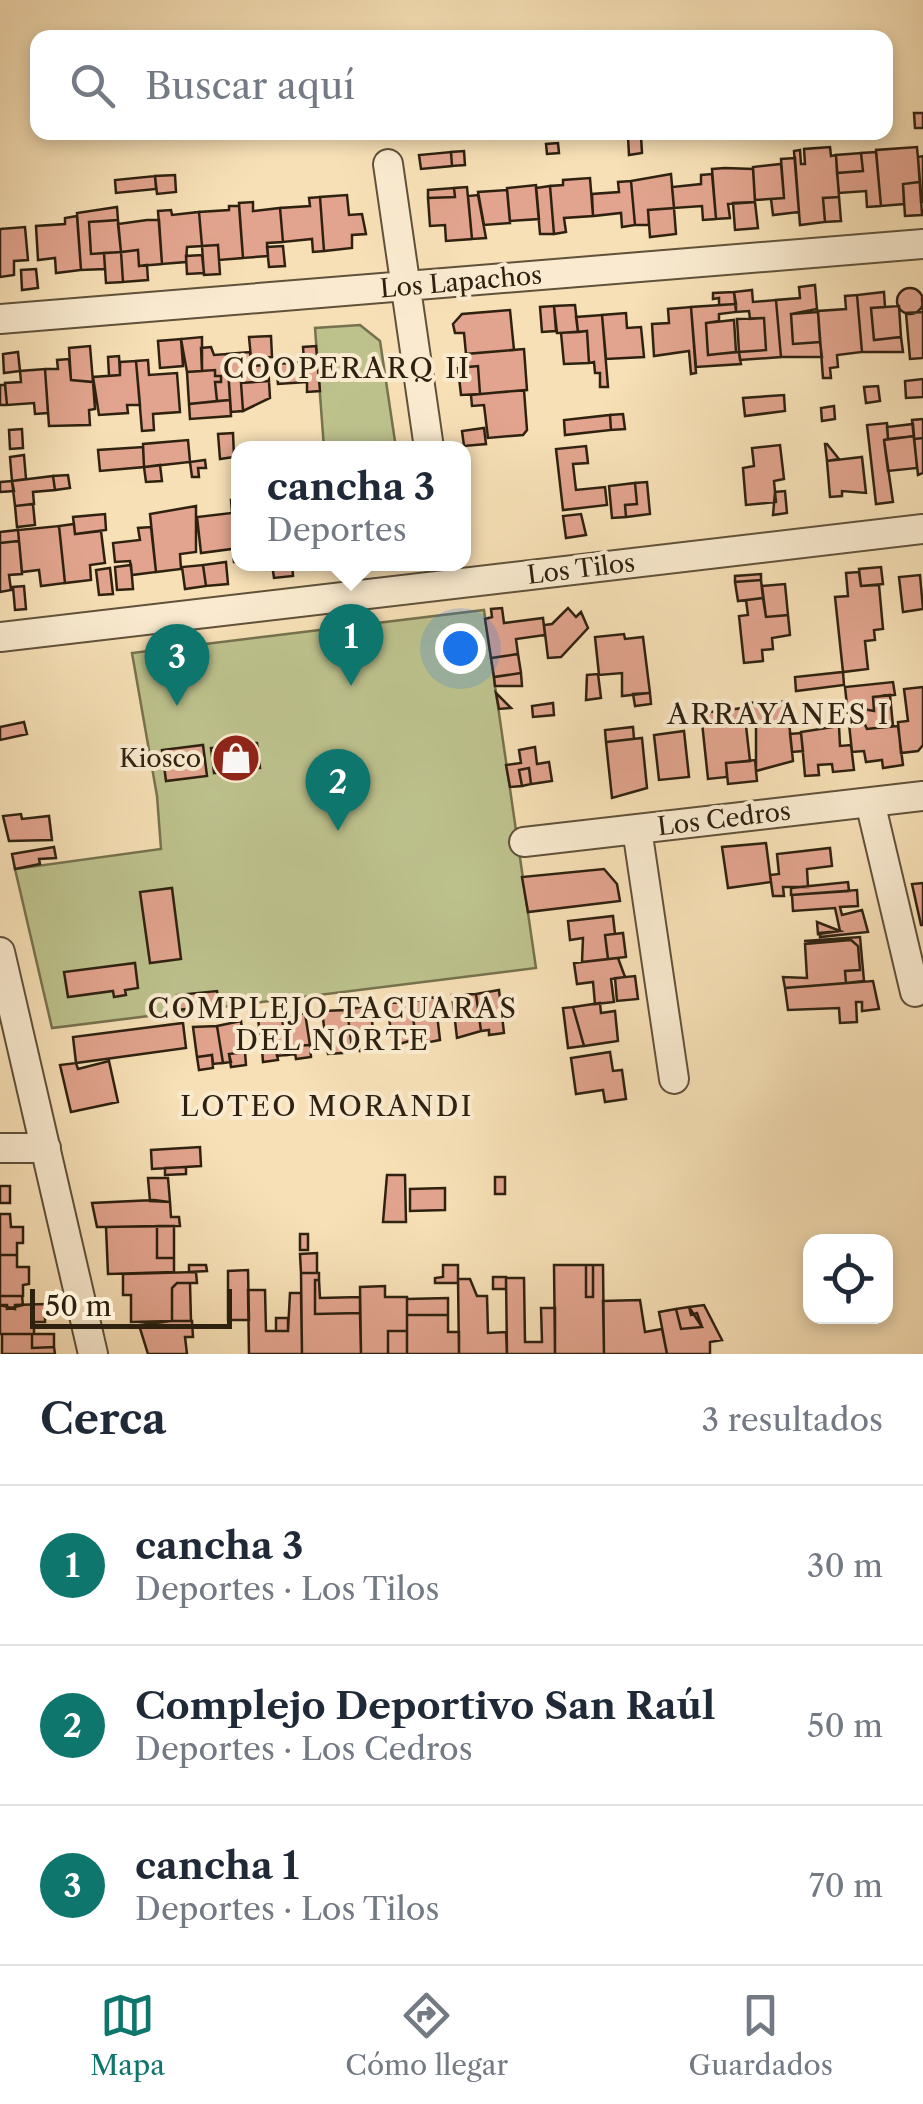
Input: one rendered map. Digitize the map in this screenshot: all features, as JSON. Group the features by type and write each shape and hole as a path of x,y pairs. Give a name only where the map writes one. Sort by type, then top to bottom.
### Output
{"street":[{"path":"388,164 427,441"},
{"name":"Los Lapachos","path":"0,319 923,244"},
{"name":"Los Tilos","path":"0,638 447,574 923,529"},
{"name":"Los Cedros","path":"524,842 923,796"},
{"path":"870,802 915,992"},
{"path":"637,830 674,1079"},
{"path":"0,952 93,1354"},
{"path":"0,1148 46,1148"}],"green space":[{"path":"360,325 380,341 395,441 323,441 315,328"},
{"path":"484,610 536,968 52,1028 15,869 161,849 157,796 132,653"}],"building":[{"path":"914,113 923,113 923,128 915,128"},
{"path":"628,140 641,140 642,153 629,155"},
{"path":"558,143 559,153 547,154 546,144"},
{"path":"830,147 831,156 836,155 839,197 823,198 825,222 800,225 794,151 800,150 801,164 805,164 804,149"},
{"path":"917,147 920,182 903,184 904,204 881,206 876,150"},
{"path":"464,151 465,165 452,166 451,152"},
{"path":"451,152 452,166 421,169 419,155"},
{"path":"876,152 881,206 867,207 866,191 839,193 837,173 863,171 861,153"},
{"path":"861,153 863,171 837,173 836,155"},
{"path":"923,156 923,202 921,202 918,157"},
{"path":"795,158 799,212 773,215 771,199 784,198 781,159"},
{"path":"781,164 784,198 755,200 753,167"},
{"path":"712,169 753,169 755,202 728,204 730,218 716,219"},
{"path":"671,174 674,208 648,210 649,225 635,225 631,181"},
{"path":"712,174 716,219 703,220 702,206 674,208 672,187 701,184 701,175"},
{"path":"175,175 176,192 157,194 155,176"},
{"path":"155,176 156,189 116,193 115,180"},
{"path":"590,178 593,216 564,218 566,232 554,234 550,186 563,185 563,180"},
{"path":"631,181 635,225 622,227 621,213 593,216 592,194 619,192 618,182"},
{"path":"920,182 922,215 905,216 903,184"},
{"path":"536,185 539,219 510,221 507,188"},
{"path":"550,186 554,234 540,234 536,188"},
{"path":"467,187 472,239 446,241 445,225 430,226 428,198 455,197 454,188"},
{"path":"454,188 455,197 428,198 428,190"},
{"path":"507,190 510,223 484,225 478,192"},
{"path":"347,195 349,215 362,214 366,234 352,235 352,248 324,251 320,197"},
{"path":"478,195 486,238 472,239 468,196"},
{"path":"320,197 324,251 313,252 312,239 283,242 280,208 310,206 309,198"},
{"path":"839,197 841,221 825,222 823,198"},
{"path":"253,202 253,211 280,208 283,242 267,243 268,256 243,258 239,203"},
{"path":"755,202 758,228 735,230 733,203"},
{"path":"229,206 239,206 243,258 219,260 218,245 202,246 199,212 229,210"},
{"path":"117,207 118,220 89,222 91,254 104,253 105,269 81,270 77,213"},
{"path":"674,208 676,234 650,237 648,210"},
{"path":"171,210 172,215 199,212 202,246 187,247 186,262 162,264 158,211"},
{"path":"77,216 81,270 56,273 55,258 38,260 36,226 65,224 65,218"},
{"path":"118,220 121,252 91,254 89,222"},
{"path":"159,220 162,264 139,266 138,250 121,252 118,224"},
{"path":"25,227 28,260 14,261 14,275 0,277 0,229"},
{"path":"218,245 220,274 204,275 202,246"},
{"path":"283,246 285,266 269,267 267,247"},
{"path":"138,250 139,266 147,265 148,280 123,282 121,252"},
{"path":"121,252 123,282 106,283 104,253"},
{"path":"202,255 204,273 187,274 186,256"},
{"path":"36,269 38,288 22,290 21,270"},
{"path":"815,285 817,309 791,314 793,344 820,342 822,357 781,357 776,300 800,298 799,287"},
{"path":"910,288 919,292 923,301 919,310 910,314 901,310 897,301 901,292"},
{"path":"752,290 753,302 776,300 781,357 740,360 739,352 766,350 764,318 750,319 749,311 736,312 734,292"},
{"path":"734,292 736,304 719,305 719,298 713,299 713,293"},
{"path":"884,292 885,307 871,308 874,340 901,337 903,352 862,352 857,295"},
{"path":"857,295 862,352 837,355 838,367 830,368 831,378 823,378 818,311 846,309 845,296"},
{"path":"736,304 736,312 719,314 719,321 706,323 708,355 739,352 741,364 696,367 691,307"},
{"path":"575,305 578,332 557,333 554,306"},
{"path":"554,306 556,331 542,332 540,307"},
{"path":"899,306 901,337 874,340 871,308"},
{"path":"691,307 696,373 691,374 689,351 654,356 652,324 669,323 668,309"},
{"path":"510,310 514,350 466,354 464,333 455,333 453,324 462,314"},
{"path":"818,312 820,342 793,344 791,314"},
{"path":"923,312 923,358 910,359 906,313"},
{"path":"626,313 627,328 641,327 644,357 606,359 602,315"},
{"path":"602,315 608,387 600,387 600,373 595,373 594,362 589,363 587,331 578,332 576,317"},
{"path":"764,318 766,350 739,352 737,319"},
{"path":"734,320 736,352 708,355 706,323"},
{"path":"587,331 589,363 564,364 561,333"},
{"path":"271,336 272,357 251,358 249,337"},
{"path":"202,337 202,371 187,372 181,339"},
{"path":"181,339 183,366 160,368 158,341"},
{"path":"90,346 93,382 71,380 69,348"},
{"path":"316,346 320,391 307,392 307,382 278,384 276,364 304,362 303,347"},
{"path":"211,347 214,355 227,354 230,400 217,401 215,382 221,382 221,376 215,376 215,370 202,371 201,348"},
{"path":"524,349 527,390 480,394 478,366 467,367 466,354"},
{"path":"18,352 20,371 4,373 3,354"},
{"path":"250,352 251,366 268,365 269,381 241,383 243,411 231,412 227,354"},
{"path":"119,356 120,375 109,376 108,357"},
{"path":"69,359 71,380 93,382 95,409 89,410 90,425 49,426 45,369 58,369 57,360"},
{"path":"148,360 149,375 177,373 180,412 153,414 154,430 142,431 136,361"},
{"path":"136,361 140,405 127,405 128,413 99,415 93,377 120,375 120,362"},
{"path":"478,366 480,394 461,395 458,368"},
{"path":"45,369 48,413 35,414 34,403 7,405 5,383 21,382 20,371"},
{"path":"215,370 215,376 221,376 221,382 215,382 217,401 189,404 187,372"},
{"path":"923,379 923,397 906,398 905,381"},
{"path":"269,381 270,398 243,411 241,383"},
{"path":"0,385 5,385 7,405 0,405"},
{"path":"878,386 880,401 866,403 864,387"},
{"path":"524,390 527,430 523,435 488,438 484,405 472,406 471,395"},
{"path":"784,395 785,411 745,416 743,398"},
{"path":"230,400 231,416 190,419 189,404"},
{"path":"834,406 835,419 822,421 821,408"},
{"path":"623,414 625,429 611,430 610,415"},
{"path":"610,415 611,430 565,435 564,420"},
{"path":"923,419 923,438 914,439 912,420"},
{"path":"887,423 888,439 884,440 893,502 876,504 867,425"},
{"path":"913,424 914,436 888,439 887,427"},
{"path":"484,428 486,444 471,445 471,441 463,441 462,431"},
{"path":"22,429 23,448 10,449 9,430"},
{"path":"233,433 231,457 220,459 218,434"},
{"path":"914,436 917,468 888,471 884,440"},
{"path":"923,438 923,473 918,475 914,439"},
{"path":"188,440 190,462 144,467 143,444"},
{"path":"827,444 839,459 827,461"},
{"path":"780,445 784,479 774,481 776,502 746,505 743,468 754,466 752,448"},
{"path":"586,446 588,463 573,464 576,490 605,487 607,505 563,510 556,449"},
{"path":"143,447 144,467 100,471 98,450"},
{"path":"24,455 26,479 12,481 10,457"},
{"path":"862,457 866,493 842,491 842,496 830,497 827,461"},
{"path":"205,460 206,468 198,468 199,477 192,477 190,462"},
{"path":"160,465 162,481 146,482 144,467"},
{"path":"68,475 70,488 55,490 53,476"},
{"path":"53,476 55,490 33,492 34,504 15,506 12,481"},
{"path":"12,481 14,491 0,492 0,482"},
{"path":"647,482 650,514 626,517 625,505 637,504 635,483"},
{"path":"635,483 637,504 625,505 626,517 612,518 609,486"},
{"path":"785,491 787,513 773,515 775,492"},
{"path":"33,504 35,525 17,527 15,506"},
{"path":"196,506 196,552 180,554 181,569 156,572 150,514"},
{"path":"231,513 231,549 201,553 197,517"},
{"path":"105,514 106,530 75,534 73,517"},
{"path":"581,514 586,535 566,538 563,516"},
{"path":"74,524 75,534 101,531 105,563 90,565 91,580 65,583 59,526"},
{"path":"59,526 65,583 41,586 39,570 22,572 18,530"},
{"path":"151,527 156,572 132,575 130,561 115,562 113,543 140,540 138,528"},
{"path":"18,530 19,541 0,543 0,532"},
{"path":"19,541 22,574 9,575 11,590 0,592 0,543"},
{"path":"226,562 228,584 206,586 203,565"},
{"path":"131,565 133,589 117,590 115,567"},
{"path":"203,565 206,586 185,589 182,567"},
{"path":"881,567 883,584 861,586 859,569"},
{"path":"110,568 113,594 99,595 96,570"},
{"path":"273,571 293,571 293,576 274,578"},
{"path":"859,572 861,586 879,585 883,629 874,630 875,640 865,641 868,669 843,672 835,597 848,596 846,573"},
{"path":"761,574 761,580 735,582 735,576"},
{"path":"920,575 923,609 903,612 899,577"},
{"path":"761,580 763,598 738,601 735,582"},
{"path":"785,584 788,615 766,617 762,586"},
{"path":"24,586 26,609 15,610 13,587"},
{"path":"763,598 766,617 788,615 790,635 772,638 773,649 762,650 763,661 744,663 739,616 748,615 746,600"},
{"path":"502,608 504,623 543,618 545,635 516,639 518,654 491,658 485,619 492,617 491,609"},
{"path":"568,608 576,617 581,612 588,628 561,657 548,658 544,625 552,624"},
{"path":"624,634 625,639 643,637 650,693 622,696 622,673 599,675 595,637"},
{"path":"518,654 521,673 494,677 491,658"},
{"path":"843,672 844,685 796,691 795,677"},
{"path":"521,673 522,686 495,686 494,677"},
{"path":"598,674 601,698 586,700 587,675"},
{"path":"893,682 895,695 873,697 874,711 857,708 867,729 898,726 903,765 883,768 882,760 866,762 864,751 852,752 845,687"},
{"path":"923,687 923,745 918,751 901,753 898,722 908,721 904,689"},
{"path":"496,693 511,708 499,709"},
{"path":"650,693 651,704 635,706 633,694"},
{"path":"890,695 893,726 867,729 857,708 874,711 873,697"},
{"path":"787,702 793,761 756,771 756,720 751,720 749,703"},
{"path":"553,703 554,715 533,717 532,706"},
{"path":"744,708 750,761 726,763 727,777 708,779 701,713"},
{"path":"24,722 27,734 0,740 0,727"},
{"path":"839,726 840,746 851,745 854,770 833,772 832,764 818,765 819,775 805,776 801,732"},
{"path":"633,727 634,739 606,742 605,730"},
{"path":"684,731 689,777 659,780 654,735"},
{"path":"801,733 803,751 792,752 790,734"},
{"path":"642,738 647,788 612,798 606,742"},
{"name":"Kiosco","path":"257,743 260,768 214,773 211,748"},
{"path":"203,745 207,776 166,781 162,750"},
{"path":"535,747 537,764 549,762 552,781 531,784 529,768 519,770 522,786 510,787 506,765 521,763 519,750"},
{"path":"755,760 757,781 728,784 726,763"},
{"path":"529,768 531,784 522,786 519,770"},
{"path":"21,814 22,819 49,816 52,840 9,841 3,816"},
{"path":"766,843 771,882 728,888 722,847"},
{"path":"54,847 56,858 39,859 40,864 15,869 12,854"},
{"path":"830,848 832,866 807,869 808,887 783,887 784,896 773,896 770,875 779,874 777,854"},
{"path":"604,869 617,884 620,901 528,912 522,877"},
{"path":"848,882 849,891 791,895 791,888"},
{"path":"923,883 923,925 921,925 912,884"},
{"path":"172,888 181,959 150,963 140,892"},
{"path":"857,890 858,906 840,907 842,915 862,910 868,932 820,937 820,933 840,931 835,908 793,911 792,895"},
{"path":"613,916 615,934 605,935 608,959 582,962 583,938 570,940 568,921"},
{"path":"817,922 840,931 818,934"},
{"path":"623,933 626,957 608,959 605,935"},
{"path":"860,937 864,981 846,983 845,971 860,970 858,946 851,940 804,941"},
{"path":"851,940 858,946 860,970 845,971 846,983 785,988 783,977 807,978 805,944"},
{"path":"618,958 625,977 611,979 614,1002 595,1004 593,982 577,984 574,963"},
{"path":"135,963 138,988 125,990 126,995 114,997 113,991 68,997 64,972"},
{"path":"635,976 638,999 617,1001 615,978"},
{"path":"873,981 879,1009 862,1011 862,1002 856,1002 857,1022 840,1023 839,1008 788,1010 785,988"},
{"path":"499,990 504,1033 489,1035 489,1030 481,1031 476,994"},
{"path":"217,991 219,1004 179,1010 177,995"},
{"path":"476,994 481,1031 457,1038 452,995"},
{"path":"435,997 440,1040 425,1043 425,1038 416,1039 411,1002"},
{"path":"411,1002 416,1039 393,1046 387,1003"},
{"path":"600,1003 601,1013 615,1011 618,1041 584,1046 573,1007"},
{"path":"370,1005 374,1037 359,1039 360,1046 352,1047 347,1010"},
{"path":"573,1007 584,1046 568,1048 563,1008"},
{"path":"347,1010 352,1047 342,1048 341,1040 326,1042 322,1011"},
{"path":"305,1013 310,1045 294,1046 295,1054 287,1055 282,1018"},
{"path":"282,1018 287,1055 277,1056 276,1048 262,1049 258,1019"},
{"path":"241,1021 245,1052 229,1054 231,1062 223,1063 217,1026"},
{"path":"183,1023 186,1048 76,1063 73,1037"},
{"path":"217,1026 223,1063 213,1064 212,1055 197,1057 193,1027"},
{"path":"374,1037 376,1049 360,1051 359,1039"},
{"path":"341,1040 342,1053 328,1054 326,1042"},
{"path":"310,1045 311,1057 296,1059 294,1046"},
{"path":"276,1048 278,1060 263,1062 262,1049"},
{"path":"245,1052 246,1065 231,1067 229,1054"},
{"path":"610,1052 613,1071 622,1070 626,1099 605,1102 603,1090 576,1094 571,1058"},
{"path":"212,1055 213,1068 199,1070 197,1057"},
{"path":"109,1061 118,1102 71,1112 60,1065 76,1063 78,1069"},
{"path":"200,1147 201,1166 152,1169 151,1150"},
{"path":"186,1167 186,1174 165,1175 165,1168"},
{"path":"387,1175 405,1175 406,1222 383,1222"},
{"path":"495,1177 505,1177 505,1194 495,1194"},
{"path":"148,1178 168,1178 170,1202 150,1201"},
{"path":"0,1186 10,1186 10,1203 0,1203"},
{"path":"445,1188 445,1210 410,1211 410,1189"},
{"path":"170,1202 171,1217 179,1217 180,1226 97,1227 92,1203"},
{"path":"0,1214 10,1214 11,1227 23,1227 23,1243 17,1243 17,1255 0,1255"},
{"path":"157,1226 157,1258 174,1258 174,1272 108,1274 106,1227"},
{"path":"157,1226 174,1226 174,1258 157,1258"},
{"path":"300,1234 308,1234 308,1250 300,1250"},
{"path":"317,1253 317,1273 301,1273 300,1254"},
{"path":"0,1255 17,1255 17,1267 29,1267 29,1284 23,1285 23,1296 0,1296"},
{"path":"189,1265 206,1265 207,1271 189,1272"},
{"path":"443,1265 458,1265 458,1283 435,1283 435,1278 443,1277"},
{"path":"554,1265 586,1265 586,1297 593,1297 593,1265 603,1265 604,1354 555,1354"},
{"path":"586,1265 593,1265 593,1297 586,1297"},
{"path":"248,1270 249,1320 228,1320 228,1271"},
{"path":"196,1272 197,1283 177,1283 172,1288 172,1321 131,1322 131,1295 123,1295 123,1274"},
{"path":"301,1273 319,1273 319,1280 315,1280 315,1314 360,1313 361,1354 302,1354"},
{"path":"493,1277 506,1277 506,1289 493,1289"},
{"path":"506,1278 524,1278 525,1342 542,1342 541,1308 555,1308 555,1354 507,1354"},
{"path":"458,1279 470,1279 477,1296 487,1296 488,1333 506,1332 507,1354 459,1354"},
{"path":"315,1280 319,1280 320,1298 360,1297 360,1313 315,1314"},
{"path":"177,1283 190,1283 191,1321 172,1321 172,1288"},
{"path":"385,1286 385,1297 407,1297 407,1331 388,1331 388,1354 361,1354 360,1287"},
{"path":"248,1290 265,1290 266,1331 288,1331 290,1293 301,1293 302,1354 249,1354"},
{"path":"0,1296 22,1296 23,1305 7,1309 7,1305 0,1305"},
{"path":"448,1298 448,1315 407,1315 407,1299"},
{"path":"640,1300 645,1332 662,1329 667,1354 604,1354 603,1301"},
{"path":"45,1304 45,1322 34,1322 34,1334 0,1334 0,1305 15,1309 15,1305"},
{"path":"704,1305 722,1340 710,1342 710,1354 667,1354 659,1312 676,1309 681,1329 702,1327 689,1307"},
{"path":"689,1307 691,1315 697,1313 702,1327 681,1329 676,1309"},
{"path":"407,1315 448,1315 448,1332 459,1332 459,1354 407,1354"},
{"path":"276,1318 288,1318 288,1331 276,1331"},
{"path":"192,1321 193,1337 185,1337 187,1354 148,1354 139,1325"},
{"path":"388,1331 407,1331 407,1354 388,1354"},
{"path":"2,1334 32,1334 32,1348 54,1347 55,1354 2,1354"},
{"path":"32,1334 54,1334 54,1347 32,1348"}],"place":[{"name":"cancha 3","path":"351,686"},
{"name":"cancha 1","path":"177,706"},
{"name":"Kiosco","path":"236,758"},
{"name":"Complejo Deportivo San Raúl","path":"338,831"}],"district":[{"name":"COOPERARQ II","path":"347,368"},
{"name":"ARRAYANES I","path":"779,714"},
{"name":"COMPLEJO TACUARAS DEL NORTE","path":"333,1024"},
{"name":"LOTEO MORANDI","path":"327,1106"}]}
